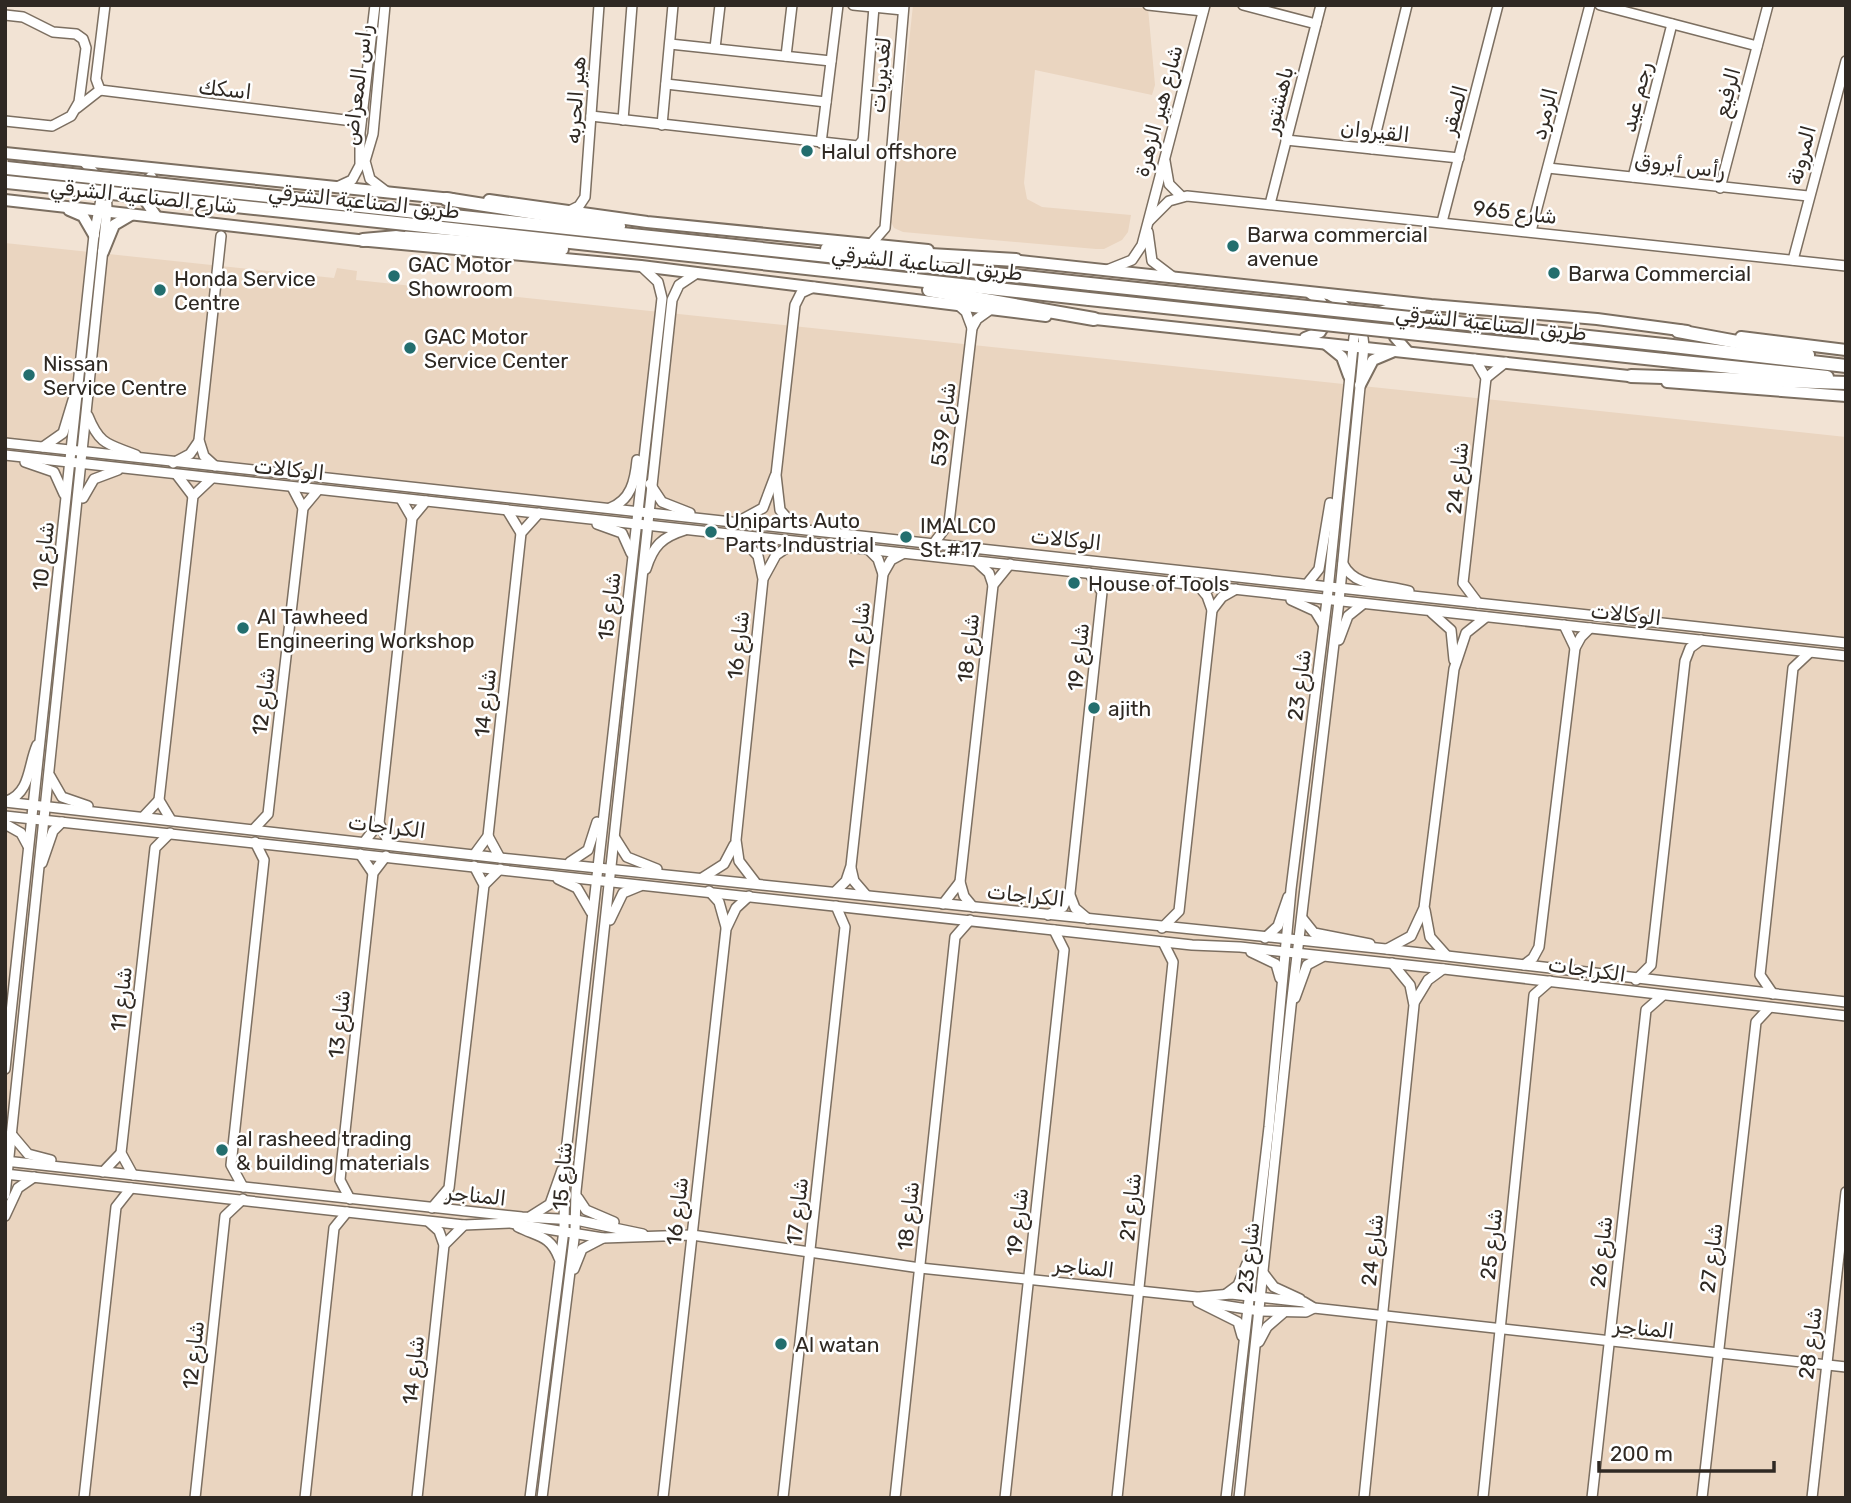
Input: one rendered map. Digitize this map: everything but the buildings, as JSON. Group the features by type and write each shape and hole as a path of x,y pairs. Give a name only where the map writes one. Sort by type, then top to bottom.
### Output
{"highway":[{"name":"طريق الصناعية الشرقي","path":"6,168 407,218 597,246 1664,360 1846,382"},
{"name":"طريق الصناعية الشرقي","path":"6,182 695,241 1846,365"},
{"path":"446,199 601,223 695,241"},
{"path":"363,240 397,237 538,249 597,246"},
{"path":"778,251 845,250 1016,260"},
{"path":"881,278 946,293 1094,318"},
{"path":"1678,331 1846,365"},
{"path":"1631,376 1846,382"}],"main road":[{"name":"شارع الصناعية الشرقي","path":"5,153 446,199"},
{"path":"34,203 64,199 73,186 73,178 67,169 47,157"},
{"path":"156,216 148,207 144,193 149,179 162,170"},
{"name":"طريق الصناعية الشرقي","path":"446,199 494,201 599,215 1431,305 1597,319 1846,351"},
{"name":"شارع الصناعية الشرقي","path":"5,200 363,240 697,273"},
{"path":"60,205 83,216 94,235"},
{"path":"103,252 117,221 141,214"},
{"name":"طريق الصناعية الشرقي","path":"697,273 991,309 1295,338 1717,388 1846,396"},
{"path":"1295,338 1315,335 1325,323 1324,304 1308,292"},
{"path":"1407,351 1393,333 1395,321 1410,310 1431,305"},
{"path":"1320,341 1338,352 1349,376"},
{"path":"1360,385 1373,359 1384,353 1407,351"}],"street":[{"path":"5,121 55,125 71,117 77,108 100,90 96,79 105,5"},
{"name":"راس المعراض","path":"334,188 352,180 358,171 375,5"},
{"name":"راس المعراض","path":"385,5 373,135 365,161 366,171 376,185 396,195"},
{"name":"هير الحربه","path":"585,197 599,5"},
{"path":"623,120 632,5"},
{"path":"662,125 673,5"},
{"path":"715,48 720,5"},
{"path":"786,56 792,5"},
{"path":"821,143 838,5"},
{"path":"853,5 903,8"},
{"path":"1148,5 1204,8"},
{"path":"1243,5 1316,24"},
{"name":"باهشتور","path":"1270,204 1321,5"},
{"path":"1372,149 1407,5"},
{"name":"الصقر","path":"1441,222 1498,5"},
{"name":"الزمرد","path":"1531,231 1590,5"},
{"path":"1600,5 1757,46"},
{"name":"الرفيع","path":"1720,188 1768,5"},
{"path":"592,116 856,146 862,142 874,8"},
{"name":"لغديريات","path":"884,231 903,8"},
{"name":"شارع هير الزهرة","path":"1106,271 1135,257 1148,224 1204,8"},
{"path":"5,15 23,17 43,29 76,34 83,39 86,48 77,108"},
{"name":"رجم عيد","path":"1633,177 1672,24"},
{"path":"670,44 831,61"},
{"name":"المرونة","path":"1793,260 1846,61"},
{"path":"666,85 826,102"},
{"name":"اسكك","path":"100,90 345,121"},
{"path":"363,110 345,121 360,133 373,135"},
{"name":"القيروان","path":"1286,139 1459,158"},
{"path":"1148,224 1166,203 1181,196 1169,184 1164,155"},
{"path":"83,161 106,185 141,167"},
{"name":"رأس أبروق","path":"1548,168 1808,196"},
{"name":"شارع 10","path":"5,1069 94,235 106,185"},
{"name":"شارع 965","path":"1181,196 1846,266"},
{"path":"569,211 585,197 589,206 599,215"},
{"name":"شارع 10","path":"5,1195 103,252 102,210"},
{"name":"شارع هير الزهرة","path":"1148,224 1151,258 1175,278"},
{"path":"871,244 884,231 901,246"},
{"path":"216,467 204,456 199,440 221,236"},
{"name":"شارع 15","path":"542,1498 575,1231 576,1191 640,587 649,408 662,298 657,282 641,266"},
{"name":"شارع 15","path":"643,513 650,483 671,300 678,285 697,273"},
{"path":"776,282 789,290 795,305"},
{"path":"796,528 780,510 776,475 795,305 801,293 815,286"},
{"path":"1324,293 1344,305 1359,326 1383,309 1431,305"},
{"path":"957,304 966,312 972,328"},
{"path":"972,328 977,319 991,309"},
{"name":"شارع 23","path":"1239,1498 1291,1006 1343,564 1360,385 1359,326"},
{"name":"شارع 539","path":"949,523 972,328"},
{"name":"شارع 23","path":"1226,1498 1255,1247 1291,889 1327,600 1349,376 1358,345"},
{"path":"1475,359 1486,378 1507,362"},
{"name":"شارع 10","path":"42,447 64,433 79,378"},
{"name":"شارع 24","path":"1463,583 1486,378"},
{"name":"شارع 15","path":"608,509 621,503 630,493 643,418 649,408"},
{"name":"الوكالات","path":"87,413 95,432 106,444 148,460"},
{"path":"172,463 190,454 199,440"},
{"name":"الوكالات","path":"5,443 1846,643"},
{"name":"الوكالات","path":"5,456 689,528 1846,656"},
{"name":"الوكالات","path":"5,456 54,472 63,487 66,506"},
{"name":"شارع 10","path":"76,523 89,484 101,474 129,468"},
{"path":"177,475 193,496"},
{"path":"738,521 763,508 776,475"},
{"path":"143,817 159,800 193,496 212,478"},
{"name":"الوكالات","path":"650,483 662,502 702,517"},
{"name":"شارع 23","path":"1307,584 1319,569 1330,504 1337,485"},
{"path":"292,487 303,508 318,490"},
{"path":"401,499 412,518"},
{"path":"388,843 379,823 412,518 426,502"},
{"name":"شارع 12","path":"268,814 303,508"},
{"path":"507,510 521,533 539,513"},
{"name":"الوكالات","path":"568,516 617,530 626,538 633,558"},
{"path":"934,543 949,523 962,545"},
{"name":"شارع 15","path":"530,1498 564,1230 565,1161 603,807 633,558 642,524"},
{"name":"شارع 15","path":"640,587 657,544 667,536 689,528"},
{"name":"شارع 14","path":"488,836 521,533"},
{"name":"شارع 16","path":"737,534 754,549 763,579"},
{"name":"شارع 16","path":"757,883 742,867 736,839 763,579 776,555 796,541"},
{"name":"شارع 17","path":"867,548 878,559 883,574"},
{"name":"شارع 17","path":"835,892 846,881 851,866 883,574 891,560 905,552"},
{"name":"شارع 18","path":"960,882 993,585 985,568 975,560"},
{"name":"شارع 18","path":"993,585 1010,564"},
{"name":"الوكالات","path":"1343,564 1351,577 1359,582 1394,587 1428,597"},
{"path":"1089,573 1102,592 1120,576"},
{"path":"1442,599 1463,583 1478,603"},
{"path":"1162,928 1179,911 1212,610 1208,596 1197,584"},
{"path":"1212,610 1222,597 1236,589"},
{"name":"شارع 19","path":"1070,893 1102,592"},
{"name":"الوكالات","path":"1277,594 1315,611 1324,627"},
{"name":"شارع 23","path":"1333,655 1348,616 1364,604"},
{"path":"1382,949 1411,936 1424,908 1454,669 1451,630 1443,620 1428,611"},
{"path":"1454,669 1466,634 1486,617"},
{"path":"1564,625 1576,648"},
{"path":"1524,965 1539,947 1576,648 1581,637 1590,628"},
{"path":"1670,637 1680,647 1685,661"},
{"path":"1636,980 1651,965 1685,661 1690,648 1701,640"},
{"path":"1773,994 1760,975 1793,668 1780,649"},
{"path":"1793,668 1810,652"},
{"name":"شارع 10","path":"5,802 18,796 26,784 41,738"},
{"name":"الكراجات","path":"49,772 54,788 62,797 99,811"},
{"path":"159,800 171,820"},
{"name":"الكراجات","path":"5,802 388,843 500,858 1382,949 1846,1002"},
{"name":"شارع 15","path":"565,864 588,850 603,807"},
{"path":"254,829 268,814 279,831"},
{"name":"الكراجات","path":"5,816 1078,933 1391,963 1846,1016"},
{"name":"شارع 10","path":"38,871 54,831 62,822"},
{"path":"365,841 379,823"},
{"path":"5,824 21,833 29,849"},
{"path":"143,830 155,848 170,833"},
{"name":"الكراجات","path":"613,833 618,848 627,857 671,875"},
{"path":"474,855 488,836 500,858"},
{"name":"شارع 16","path":"701,879 724,864 736,839"},
{"path":"243,1187 231,1165 264,860 255,842"},
{"path":"264,860 278,845"},
{"name":"شارع 11","path":"121,1153 155,848"},
{"path":"360,854 373,873 386,856"},
{"path":"459,1210 449,1188 484,885 474,866"},
{"path":"851,866 854,881 868,896"},
{"path":"484,885 500,869"},
{"name":"شارع 13","path":"340,1180 373,873"},
{"name":"الكراجات","path":"547,874 578,888 592,915"},
{"path":"943,904 960,882"},
{"path":"960,882 964,896 974,907"},
{"name":"شارع 15","path":"605,931 623,893 650,885"},
{"name":"شارع 23","path":"1264,938 1278,926 1291,889"},
{"name":"شارع 16","path":"709,891 719,902 726,929"},
{"path":"1047,915 1063,906 1070,893"},
{"path":"1070,893 1074,908 1089,920"},
{"name":"شارع 16","path":"663,1498 726,929 736,908 749,897"},
{"name":"شارع 17","path":"783,1498 845,927 836,906"},
{"path":"1424,908 1430,937 1447,957"},
{"path":"845,927 860,909"},
{"path":"1179,911 1195,931"},
{"path":"938,917 949,925 955,937 970,920"},
{"name":"الكراجات","path":"1301,917 1314,933 1368,943 1382,949"},
{"path":"1054,930 1064,950 1078,933"},
{"name":"شارع 18","path":"895,1498 955,937"},
{"path":"1163,942 1173,962 1192,945"},
{"name":"الكراجات","path":"1240,947 1276,964 1282,986"},
{"path":"1539,947 1550,968"},
{"name":"شارع 19","path":"1005,1498 1064,950"},
{"name":"شارع 23","path":"1291,1006 1307,965 1323,956"},
{"name":"شارع 21","path":"1117,1498 1173,962"},
{"name":"شارع 24","path":"1391,963 1405,977 1414,1005"},
{"path":"1651,965 1662,982"},
{"name":"شارع 24","path":"1364,1498 1414,1005 1422,987 1444,969"},
{"path":"1743,991 1760,975"},
{"path":"1519,977 1534,995 1550,981"},
{"path":"1633,993 1646,1010 1662,996"},
{"name":"شارع 25","path":"1483,1498 1534,995"},
{"path":"1743,1004 1756,1021 1770,1008"},
{"name":"شارع 26","path":"1592,1498 1646,1010"},
{"name":"شارع 27","path":"1702,1498 1756,1021"},
{"name":"المناجر","path":"11,1133 28,1154 69,1166"},
{"path":"103,1172 121,1153 133,1175"},
{"name":"المناجر","path":"7,1161 432,1208 576,1220 628,1229"},
{"name":"شارع 15","path":"522,1217 541,1212 550,1203 565,1161"},
{"path":"214,1184 231,1165"},
{"name":"المناجر","path":"6,1174 464,1225 510,1223 575,1231 603,1238 692,1235 811,1250 920,1268 1197,1297 1260,1311 1306,1312 1314,1308"},
{"path":"5,1216 18,1188 35,1177"},
{"path":"321,1196 340,1180 350,1199"},
{"path":"105,1186 116,1207"},
{"path":"84,1498 116,1207 131,1188"},
{"path":"432,1208 449,1188"},
{"name":"المناجر","path":"576,1191 586,1210 648,1236"},
{"name":"شارع 28","path":"1812,1498 1846,1192"},
{"path":"205,1195 217,1203 225,1216 243,1199"},
{"path":"323,1209 334,1228"},
{"path":"305,1498 334,1228 347,1212"},
{"name":"شارع 12","path":"195,1498 225,1216"},
{"path":"427,1221 439,1231 444,1245 464,1225"},
{"name":"المناجر","path":"510,1223 528,1233 545,1236 554,1245 559,1259"},
{"name":"شارع 15","path":"565,1297 579,1254 587,1245 603,1238"},
{"name":"شارع 14","path":"416,1498 444,1245"},
{"name":"شارع 23","path":"1225,1294 1238,1285 1255,1247"},
{"name":"المناجر","path":"1264,1274 1274,1287 1314,1308 1846,1367"},
{"name":"المناجر","path":"1197,1297 1225,1294 1304,1302"},
{"name":"المناجر","path":"1183,1296 1238,1322 1244,1341"},
{"name":"شارع 23","path":"1256,1346 1267,1327 1285,1312"}],"shaded area":[{"path":"913,5 1148,8 1155,85 1152,95 1035,70 1024,183 1027,199 1042,207 1131,215 1128,232 1122,240 1104,249 1096,249 903,232 894,228 890,220"},
{"path":"5,243 334,278 337,268 357,271 356,280 1846,437 1846,1498 5,1498"}],"place":[{"name":"Halul offshore","path":"807,151"},
{"name":"Barwa commercial avenue","path":"1233,246"},
{"name":"Barwa Commercial","path":"1554,273"},
{"name":"GAC Motor Showroom","path":"394,276"},
{"name":"Honda Service Centre","path":"160,290"},
{"name":"GAC Motor Service Center","path":"410,348"},
{"name":"Nissan Service Centre","path":"29,375"},
{"name":"Uniparts Auto Parts Industrial","path":"711,532"},
{"name":"IMALCO St.#17","path":"906,537"},
{"name":"House of Tools","path":"1074,583"},
{"name":"Al Tawheed Engineering Workshop","path":"243,628"},
{"name":"ajith","path":"1094,708"},
{"name":"al rasheed trading & building materials","path":"222,1150"},
{"name":"Al watan","path":"781,1344"}]}
